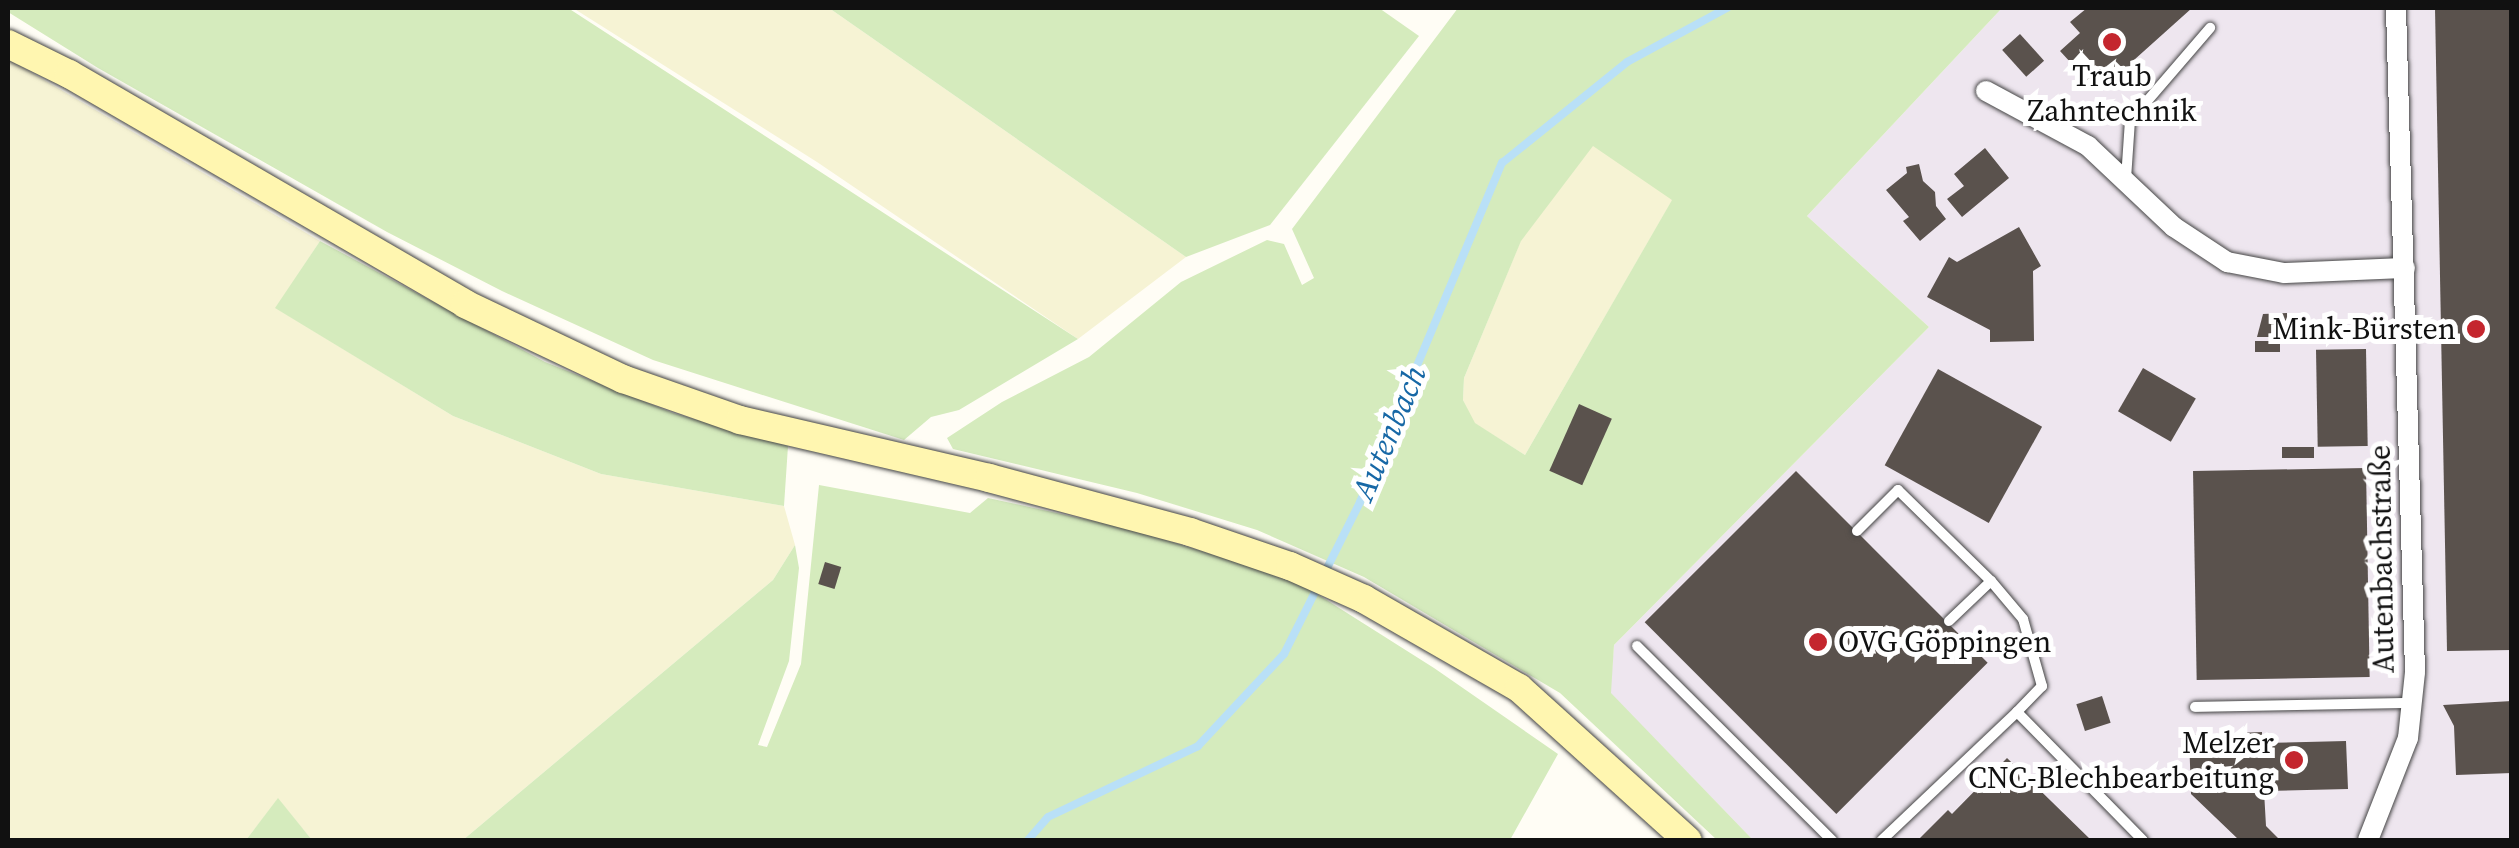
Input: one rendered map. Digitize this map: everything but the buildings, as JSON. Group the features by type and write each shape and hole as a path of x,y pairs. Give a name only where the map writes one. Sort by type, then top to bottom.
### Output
{"street":[{"name":"Autenbachstraße","path":"2368,840 2408,738 2413,702 2396,8"},
{"path":"8,44 69,74 465,304 623,379 740,420 988,478 1190,532 1290,566 1364,599 1520,688 1687,840"},
{"path":"1986,91 2088,146 2174,227 2227,262 2284,273 2405,268"}],"lane":[{"path":"2126,185 2124,151 2130,121 2210,28"},
{"path":"1857,530 1898,490 1991,581 2023,619 2042,686 1882,840"},
{"path":"1949,621 1991,581"},
{"path":"1638,646 1832,840"},
{"path":"2195,707 2413,702"},
{"path":"2017,712 2143,840"}],"shaded area":[{"path":"573,8 829,8 1186,257 1078,339 817,162"},
{"path":"2002,8 2511,8 2511,840 1753,840 1610,693 1614,645 1929,327 1807,216"},
{"path":"8,59 320,241 276,308 453,416 601,474 784,506 795,545 773,580 463,840 312,840 278,799 246,840 8,840"},
{"path":"1593,145 1673,199 1525,455 1474,423 1463,400 1464,378 1521,240"}],"green space":[{"path":"8,8 568,8 1078,339 959,410 931,417 904,440 653,360 502,291 387,232 98,68 8,12"},
{"path":"829,8 1379,8 1419,36 1270,225 1186,257"},
{"path":"1458,8 2002,8 1807,216 1929,327 1614,645 1611,693 1753,840 1717,840 1560,693 1364,577 1257,530 1137,493 953,449 947,438 1002,402 1089,357 1181,282 1267,240 1284,244 1302,285 1314,278 1292,229","holes":["1593,146 1672,200 1525,455 1475,423 1463,400 1464,378 1521,241"]},
{"path":"320,241 545,362 673,413 788,446 784,506 601,474 453,416 275,308"},
{"path":"819,485 970,513 988,498 1130,529 1306,587 1434,668 1558,754 1510,840 463,840 773,580 795,545 799,568 789,661 758,745 767,747 801,664"},
{"path":"278,798 312,840 246,840"}],"waterway":[{"name":"Autenbach","path":"1028,840 1048,817 1198,746 1284,654 1360,502 1502,163 1627,62 1727,8"}],"place":[{"name":"Traub Zahntechnik","path":"2112,42"},
{"name":"Mink-Bürsten","path":"2476,329"},
{"name":"OVG Göppingen","path":"1818,642"},
{"name":"Melzer CNC-Blechbearbeitung","path":"2294,760"}]}
